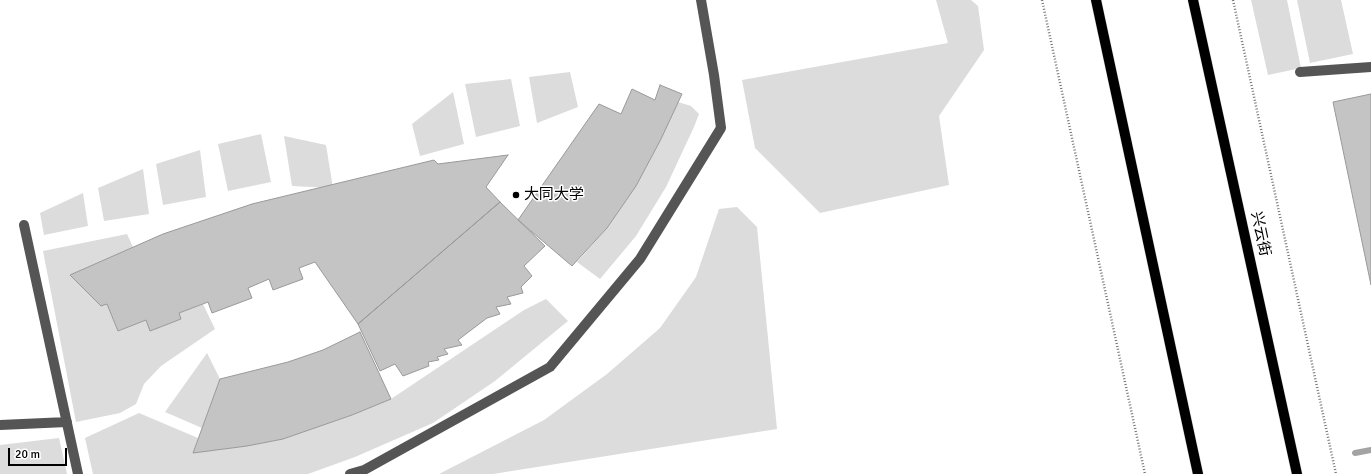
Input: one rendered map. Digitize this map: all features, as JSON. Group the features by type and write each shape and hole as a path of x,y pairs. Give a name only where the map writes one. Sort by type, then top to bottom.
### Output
{"main road":[{"path":"1096,0 1198,474"},
{"name":"兴云街","path":"1194,0 1297,474"}],"lane":[{"path":"350,474 364,470 550,367 640,259 721,128 714,75 701,0"},
{"path":"1300,72 1371,67"},
{"path":"24,225 78,474"},
{"path":"0,425 67,422"}],"path":[{"path":"1042,0 1145,474"},
{"path":"1233,0 1336,474"}],"shaded area":[{"path":"936,0 971,0 978,6 984,50 939,116 949,185 820,213 755,148 742,80 948,43"},
{"path":"1251,0 1287,0 1301,68 1268,75"},
{"path":"1297,0 1341,0 1353,54 1310,63"},
{"path":"570,72 578,107 537,123 529,77"},
{"path":"511,79 520,126 476,137 465,84"},
{"path":"453,92 464,144 420,156 412,124"},
{"path":"678,102 691,106 699,114 694,127 666,187 636,236 600,279 577,262 607,228 636,186 661,139"},
{"path":"261,134 271,182 228,191 218,144"},
{"path":"284,136 326,145 333,188 292,186"},
{"path":"200,150 206,197 163,205 156,164"},
{"path":"143,169 149,214 104,221 98,188"},
{"path":"83,193 88,226 44,235 40,213"},
{"path":"737,207 757,227 777,429 493,474 439,474 544,420 607,374 660,328 696,277 719,209"},
{"path":"127,234 133,247 71,275 101,306 107,304 118,331 146,320 150,331 181,319 179,313 203,304 215,329 161,366 144,384 136,404 120,413 76,422 43,251"},
{"path":"546,299 568,321 495,381 433,423 355,457 308,474 93,474 85,438 139,413 198,438 193,453 247,446 283,439 352,415 391,399 524,310"},
{"path":"207,353 220,379 202,428 165,412"},
{"path":"59,438 67,474 0,474 0,445"}],"building":[{"path":"660,85 682,94 661,139 636,186 607,228 572,266 518,220 599,104 621,114 632,89 655,100"},
{"path":"1371,94 1371,285 1333,102"},
{"path":"508,155 486,187 500,202 358,324 315,262 299,268 303,279 273,290 269,279 248,288 252,298 212,313 208,302 179,313 181,319 150,331 146,320 118,331 107,304 101,306 70,275 163,234 252,204 434,160 438,164"},
{"path":"500,202 545,246 524,266 532,276 521,287 523,293 507,297 511,304 496,307 500,314 487,318 458,340 462,345 444,349 448,354 437,357 439,360 428,362 429,366 403,376 395,364 380,371 358,324"},
{"path":"360,332 391,399 352,415 283,439 247,446 193,453 220,379 288,362 323,350"}],"waterway":[{"path":"1355,453 1371,450"}],"place":[{"name":"大同大学","path":"516,195"}]}
